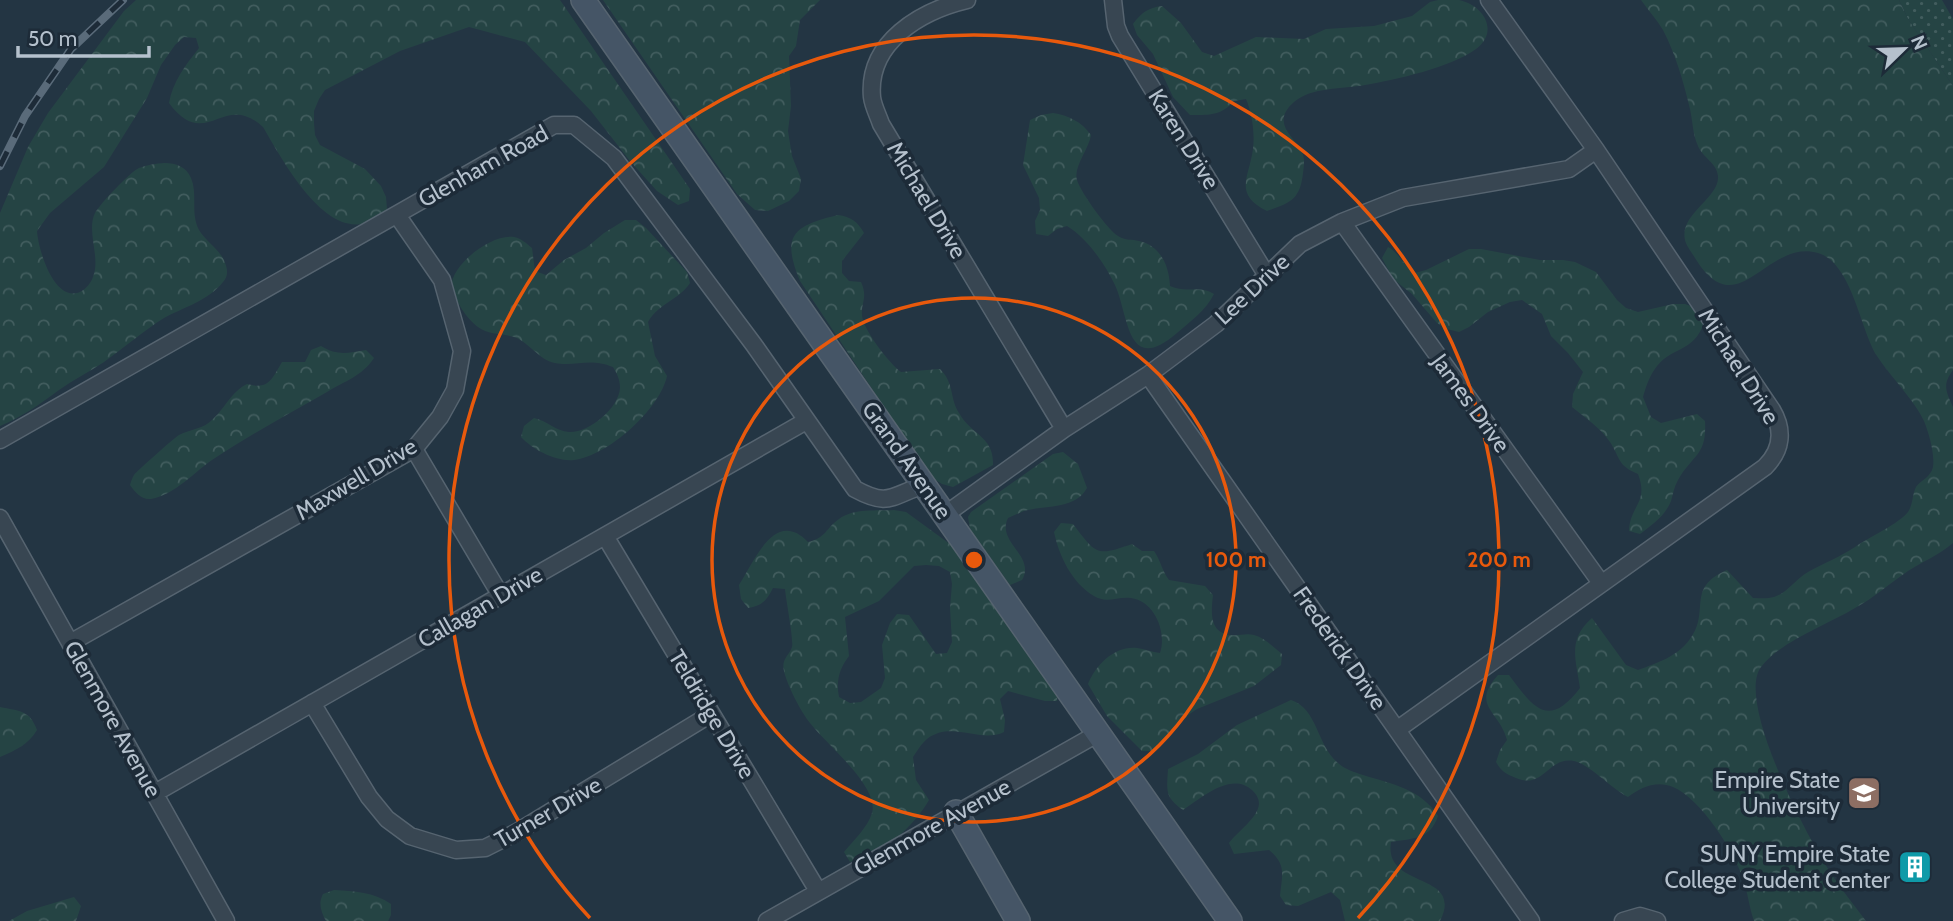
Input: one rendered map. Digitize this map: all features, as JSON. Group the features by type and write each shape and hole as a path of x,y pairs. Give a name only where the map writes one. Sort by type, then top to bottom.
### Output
{"street":[{"name":"Grand Avenue","path":"583,0 1230,921"},
{"name":"Michael Drive","path":"967,0 946,5 914,21 888,43 874,71 872,99 881,124 1064,429"},
{"name":"Karen Drive","path":"1113,0 1120,36 1266,274"},
{"name":"Michael Drive","path":"1398,729 1765,467 1776,453 1780,436 1780,427 1772,410 1596,150 1489,0"},
{"name":"Glenham Road","path":"0,440 554,125 574,125 614,158 754,345 855,489 871,498 886,500 925,485"},
{"name":"Lee Drive","path":"946,514 1064,429 1148,375 1216,324 1300,244 1342,222 1403,198 1569,169 1596,150"},
{"name":"Maxwell Drive","path":"70,643 414,449 440,417 455,390 462,351 442,280 397,215"},
{"name":"James Drive","path":"1342,222 1601,583"},
{"name":"Frederick Drive","path":"1148,375 1531,921"},
{"name":"Callagan Drive","path":"155,793 806,421"},
{"path":"414,449 501,596"},
{"name":"Glenmore Avenue","path":"0,518 226,921"},
{"name":"Teldridge Drive","path":"605,536 818,891"},
{"name":"Turner Drive","path":"312,704 369,797 387,819 410,836 456,849 485,848 517,832 711,714"},
{"name":"Glenmore Avenue","path":"767,921 1097,734"},
{"path":"956,813 1018,921"},
{"path":"1623,921 1640,916 1657,921"}],"green space":[{"path":"136,0 560,0 690,189 689,201 678,205 657,191 591,111 525,42 469,27 400,51 325,90 319,99 314,111 314,123 315,135 320,145 365,169 381,186 386,197 387,209 368,222 349,224 331,216 314,202 284,163 263,127 249,117 225,116 204,123 194,123 182,117 169,103 184,68 199,48 196,38 184,37 161,65 147,98 104,167 50,213 37,231 38,239 44,261 55,282 62,290 80,292 90,284 95,269 92,228 95,213 135,170 153,164 175,164 182,167 191,178 196,224 223,258 227,268 226,278 210,294 164,318 104,362 31,410 0,426 0,213 28,147 48,113 124,11"},
{"path":"603,0 820,0 800,20 796,46 789,56 791,106 788,131 792,156 801,179 799,191 789,201 768,211 755,210 737,194"},
{"path":"1459,0 1475,7 1486,20 1487,34 1483,42 1466,56 1438,67 1377,83 1318,91 1294,102 1284,116 1284,123 1303,155 1302,182 1292,199 1267,211 1256,205 1247,192 1254,136 1246,99 1234,101 1214,114 1190,115 1173,97 1153,54 1137,35 1133,24 1146,11 1162,6 1181,23 1202,52 1214,56 1256,37 1304,39 1326,29 1374,26 1412,16 1430,2"},
{"path":"1641,0 1899,0 1908,19 1953,86 1953,370 1946,388 1953,407 1953,543 1862,604 1780,649 1761,667 1756,684 1765,735 1789,796 1825,864 1866,921 1754,921 1739,868 1724,841 1694,802 1673,787 1660,784 1649,786 1628,797 1587,767 1574,761 1558,763 1540,777 1525,781 1507,774 1496,762 1507,740 1489,708 1487,694 1498,675 1509,675 1526,696 1542,709 1550,711 1559,708 1580,688 1575,659 1576,642 1584,626 1592,618 1626,665 1638,670 1666,659 1685,645 1696,629 1702,592 1714,577 1727,570 1753,598 1779,595 1808,572 1849,551 1904,516 1910,509 1916,487 1933,467 1931,444 1924,421 1877,356 1847,283 1830,259 1818,253 1800,252 1783,257 1739,283 1725,285 1710,277 1689,249 1685,240 1688,222 1713,192 1718,176 1696,141 1675,57 1661,26"},
{"path":"1899,0 1942,0 1953,19 1953,86 1908,19"},
{"path":"1053,113 1074,120 1091,135 1076,175 1089,202 1108,227 1121,238 1153,247 1166,264 1170,286 1214,294 1198,315 1160,345 1148,348 1139,345 1132,337 1115,285 1101,260 1082,237 1067,226 1048,236 1036,234 1039,198 1023,165 1030,120"},
{"path":"838,215 853,220 864,233 842,261 842,273 849,281 861,282 864,296 862,316 872,338 901,372 940,369 948,380 959,413 990,448 993,465 953,487 931,477 800,281 792,253 795,235 810,223"},
{"path":"625,220 636,220 646,228 687,272 690,283 648,322 655,356 667,376 654,402 631,429 617,440 587,457 567,460 553,457 539,451 521,437 524,426 534,418 569,432 594,424 609,411 618,396 619,382 613,367 590,362 555,363 519,339 482,330 468,317 454,297 451,287 453,278 474,252 505,237 522,240 532,248 535,271 546,275"},
{"path":"1388,247 1415,273 1469,249 1540,260 1575,262 1596,272 1626,308 1638,312 1685,304 1706,316 1702,328 1691,343 1657,366 1643,397 1651,417 1661,423 1697,414 1705,421 1701,448 1678,480 1671,501 1658,520 1640,534 1629,531 1632,515 1640,498 1641,484 1638,474 1620,461 1610,442 1597,427 1572,407 1573,394 1583,372 1551,336 1542,314 1522,300 1510,302 1488,312 1459,332 1447,329 1437,323 1412,294 1393,279 1382,258"},
{"path":"321,346 348,353 366,350 374,358 353,378 229,449 168,493 147,499 132,488 130,485 134,475 148,462 179,435 209,422 241,387 269,382 282,362 305,362 311,350"},
{"path":"1063,452 1078,464 1087,488 1075,500 1024,511 1008,518 1007,534 1021,556 1025,571 1022,580 1010,585 970,529 968,517 971,512 1053,454"},
{"path":"894,510 906,512 954,547 1058,690 1057,701 1045,701 1008,691 1000,699 1005,720 1004,732 985,735 946,732 927,739 913,757 916,780 929,800 923,810 884,848 861,860 850,862 844,852 864,829 872,813 868,791 850,766 810,723 788,683 784,663 792,643 785,589 773,588 764,602 748,608 741,599 739,585 759,551 776,534 786,531 796,533 808,542 819,538 845,515","holes":["914,566 939,566 950,572 952,584 952,642 947,653 936,654 909,615 897,614 890,623 882,645 885,678 881,688 861,702 850,703 839,697 839,675 849,656 845,617 879,601"]},
{"path":"1061,523 1073,524 1087,542 1098,550 1111,551 1132,544 1142,551 1154,551 1169,580 1205,586 1213,595 1213,621 1219,630 1231,635 1251,634 1262,638 1282,654 1281,665 1254,686 1188,715 1155,751 1142,751 1107,716 1088,684 1101,664 1121,650 1137,648 1160,653 1162,636 1157,619 1153,611 1139,600 1099,598 1079,584 1063,559 1056,541 1054,532"},
{"path":"1291,700 1307,711 1325,746 1341,765 1414,794 1423,799 1438,816 1435,824 1425,834 1391,842 1392,857 1399,868 1442,894 1445,905 1440,921 1345,921 1340,900 1331,892 1298,906 1286,905 1280,896 1282,871 1275,855 1269,850 1234,854 1229,843 1258,809 1258,800 1252,790 1235,783 1226,785 1207,793 1183,810 1170,797 1167,788 1168,769 1198,754 1237,725"},
{"path":"0,707 27,715 37,730 26,743 0,757"},
{"path":"334,890 364,893 391,904 388,921 326,921 321,908 321,897"},
{"path":"74,897 81,906 76,921 9,921 27,911"}],"railway":[{"path":"0,166 25,116 71,49 123,0"}],"place":[{"name":"Empire State University","path":"1864,793"},
{"name":"SUNY Empire State College Student Center","path":"1915,867"}]}
